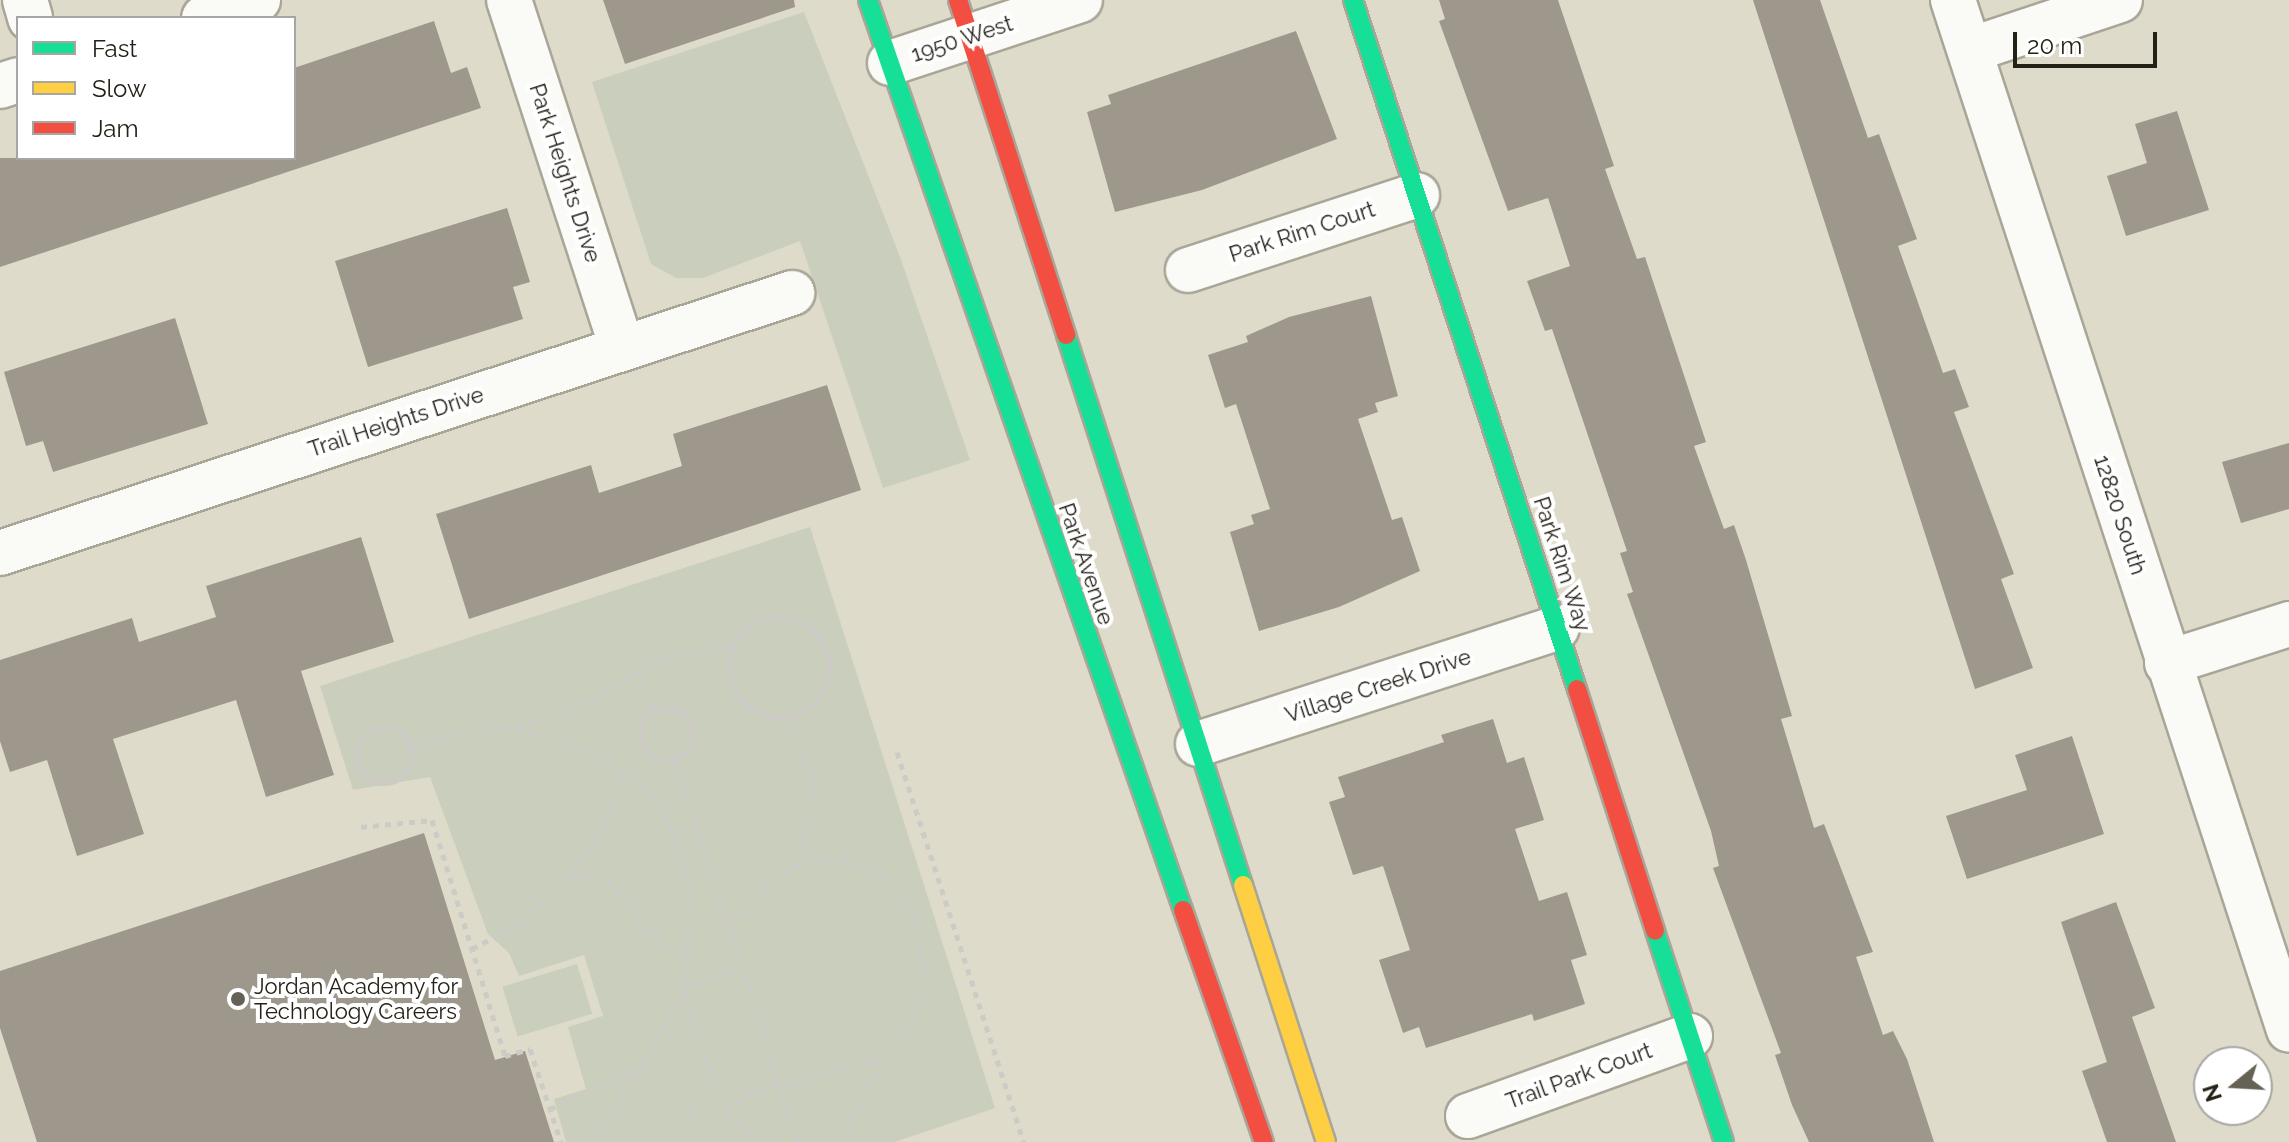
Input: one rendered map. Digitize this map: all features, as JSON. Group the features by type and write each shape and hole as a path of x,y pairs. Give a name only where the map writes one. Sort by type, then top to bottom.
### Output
{"street":[{"path":"210,16 258,0"},
{"name":"Park Heights Drive","path":"509,0 622,347"},
{"name":"Park Avenue","path":"868,0 1264,1142"},
{"name":"1950 West","path":"890,63 964,19 1080,0"},
{"name":"Park Rim Way","path":"1353,0 1724,1142"},
{"name":"12820 South","path":"1953,0 2289,1030"},
{"path":"1970,50 2120,0"},
{"path":"964,19 1326,1142"},
{"name":"Park Rim Court","path":"1188,270 1417,195"},
{"name":"Trail Heights Drive","path":"0,553 792,293"},
{"path":"2167,663 2289,624"},
{"name":"Village Creek Drive","path":"1198,744 1557,628"},
{"name":"Trail Park Court","path":"1468,1116 1690,1036"}],"path":[{"path":"773,617 790,618 819,636 829,668 825,686 816,700 790,716 745,705 729,677 733,646 756,621 773,617"},
{"path":"412,749 469,731 516,728 592,700 635,671 688,649 733,646"},
{"path":"635,671 654,710"},
{"path":"654,710 679,710 691,723 688,749 673,759 650,754 640,739 643,722 654,710"},
{"path":"790,716 813,780 799,864"},
{"path":"382,726 401,732 412,749 406,774 391,783 373,781 356,761 365,734 382,726"},
{"path":"516,728 575,745 623,772 645,787 672,833 690,892 691,953 685,995 716,1084 692,1106 676,1142"},
{"path":"897,752 1024,1142"},
{"path":"673,759 698,824 799,1142"},
{"path":"472,949 522,922 573,875 609,816 623,772"},
{"path":"361,827 432,820 505,1056 530,1049 561,1142"},
{"path":"672,833 698,824"},
{"path":"730,925 767,885 799,864 845,859 883,876 913,917 924,962 922,999 905,1032 879,1059 843,1142"},
{"path":"573,875 608,880 623,893 647,931 665,947 691,953"},
{"path":"594,1142 636,1070 694,983 741,966"},
{"path":"706,1142 726,1112 749,1093 779,1081 879,1059"},
{"path":"549,1109 584,1099 636,1070"},
{"path":"726,1112 750,1133 744,1142"}],"green space":[{"path":"804,12 899,254 970,460 883,488 800,241 703,278 676,278 651,264 592,82"},
{"path":"810,527 995,1108 895,1142 566,1142 554,1099 586,1089 568,1027 603,1016 584,955 519,976 509,953 488,934 430,777 353,790 320,686"},
{"path":"577,964 592,1014 518,1037 502,987"}],"building":[{"path":"603,0 794,0 795,7 625,64"},
{"path":"1439,0 1558,0 1614,166 1605,169 1637,259 1645,257 1706,442 1694,446 1724,529 1734,525 1746,560 1792,716 1781,719 1814,828 1824,824 1873,952 1856,957 1883,1035 1893,1031 1907,1059 1934,1142 1809,1142 1792,1105 1775,1055 1781,1053 1713,868 1719,866 1711,831 1627,594 1633,592 1620,553 1627,551 1552,329 1545,331 1527,281 1570,266 1548,198 1508,211 1439,21 1445,19"},
{"path":"1753,0 1820,0 1868,138 1879,134 1917,239 1898,246 1943,373 1955,369 1969,407 1954,412 2014,574 2001,579 2033,668 1975,689"},
{"path":"434,21 451,73 467,67 481,108 0,267 0,158 296,160 296,67"},
{"path":"1296,31 1337,139 1202,190 1115,212 1087,112 1111,104 1108,95"},
{"path":"2177,111 2209,210 2126,236 2107,176 2147,163 2135,124"},
{"path":"507,208 530,282 513,287 523,319 368,367 335,261"},
{"path":"1371,296 1398,396 1375,403 1378,412 1358,419 1392,520 1402,517 1420,571 1339,607 1259,631 1230,532 1254,524 1251,515 1270,509 1236,404 1225,408 1208,355 1248,342 1246,336 1289,317"},
{"path":"175,318 208,424 53,472 43,441 26,446 4,372"},
{"path":"827,385 861,490 469,619 436,514 591,465 599,493 682,466 673,434"},
{"path":"2289,443 2289,509 2241,523 2222,462"},
{"path":"361,537 394,642 301,671 334,775 266,797 236,700 113,739 144,834 77,856 47,760 10,772 0,741 0,660 132,618 139,642 216,617 206,586"},
{"path":"1493,719 1507,763 1524,757 1544,820 1515,829 1539,901 1567,892 1587,955 1571,960 1585,1004 1534,1021 1532,1014 1426,1048 1419,1027 1403,1033 1379,960 1410,950 1383,866 1353,875 1329,802 1345,797 1338,777 1444,742 1441,735"},
{"path":"2072,736 2104,834 1967,879 1946,816 2027,790 2015,755"},
{"name":"Jordan Academy for Technology Careers","path":"424,833 495,1060 525,1051 554,1142 37,1142 0,1028 0,971"},
{"path":"2116,902 2155,1008 2132,1017 2176,1142 2107,1142 2082,1071 2107,1062 2061,922"}],"traffic: fast":[{"path":"868,0 1183,910"},
{"path":"1353,0 1577,689"},
{"path":"1066,335 1243,885"},
{"path":"1655,931 1724,1142"}],"traffic: slow":[{"path":"1243,885 1326,1142"}],"traffic: jam":[{"path":"958,0 1066,335"},
{"path":"1577,689 1655,931"},
{"path":"1183,910 1264,1142"}],"place":[{"name":"Jordan Academy for Technology Careers","path":"238,999"}]}
